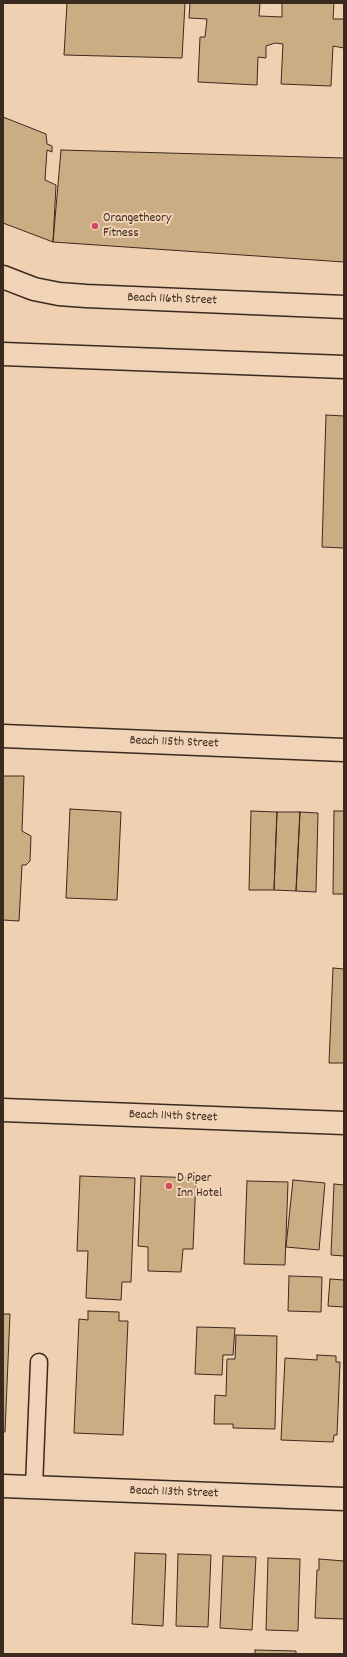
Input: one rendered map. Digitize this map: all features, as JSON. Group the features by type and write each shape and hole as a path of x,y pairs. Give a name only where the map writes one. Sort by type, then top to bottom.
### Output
{"street":[{"name":"Beach 116th Street","path":"3,277 34,289 59,294 344,307"},
{"path":"3,354 344,366"},
{"name":"Beach 115th Street","path":"3,736 344,750"},
{"name":"Beach 114th Street","path":"3,1110 344,1123"},
{"name":"Beach 113th Street","path":"3,1486 344,1499"}],"lane":[{"path":"34,1487 39,1362"}],"building":[{"path":"67,3 185,3 182,58 64,55"},
{"path":"190,3 260,3 259,16 282,17 282,3 334,3 333,19 344,19 344,48 333,46 331,86 281,84 283,44 275,43 266,46 266,58 258,57 257,85 198,82 200,37 205,37 207,19 189,18"},
{"path":"3,117 46,134 47,144 52,146 52,152 47,150 45,180 56,185 53,242 3,223"},
{"path":"61,150 344,158 344,262 53,242"},
{"path":"326,415 344,416 344,548 322,547"},
{"path":"3,776 24,776 22,831 31,836 30,861 26,865 22,865 19,921 3,920"},
{"path":"70,809 121,812 117,900 66,898"},
{"path":"251,811 277,812 274,890 249,890"},
{"path":"334,811 344,811 344,894 333,894"},
{"path":"277,812 300,812 296,891 274,890"},
{"path":"300,812 318,813 316,892 296,891"},
{"path":"333,968 344,969 344,1063 329,1063"},
{"path":"80,1176 135,1178 131,1282 122,1282 121,1300 86,1298 88,1251 77,1251"},
{"path":"141,1176 196,1178 193,1249 183,1249 181,1272 148,1271 148,1247 138,1246"},
{"path":"293,1180 325,1183 319,1250 286,1247"},
{"path":"247,1181 288,1182 285,1265 244,1264"},
{"path":"334,1184 344,1185 344,1256 331,1255"},
{"path":"289,1276 322,1277 321,1312 288,1311"},
{"path":"330,1279 344,1280 344,1307 328,1306"},
{"path":"88,1311 119,1312 119,1321 128,1321 123,1435 74,1433 79,1319 88,1320"},
{"path":"3,1314 10,1314 5,1432 3,1432"},
{"path":"197,1327 235,1328 233,1355 223,1355 222,1375 195,1374"},
{"path":"236,1335 277,1336 275,1429 233,1428 233,1424 214,1424 215,1395 226,1396 227,1359 235,1359"},
{"path":"317,1355 336,1356 336,1362 340,1362 337,1435 334,1435 333,1442 281,1440 285,1358 317,1360"},
{"path":"135,1553 166,1554 163,1626 132,1624"},
{"path":"178,1554 211,1555 208,1627 176,1626"},
{"path":"223,1556 256,1557 252,1630 220,1628"},
{"path":"268,1558 300,1559 298,1631 266,1630"},
{"path":"319,1559 344,1561 344,1619 315,1618 317,1570 319,1570"},
{"path":"255,1650 296,1651 296,1654 255,1654"}],"place":[{"name":"Orangetheory Fitness","path":"95,226"},
{"name":"D Piper Inn Hotel","path":"169,1186"}]}
